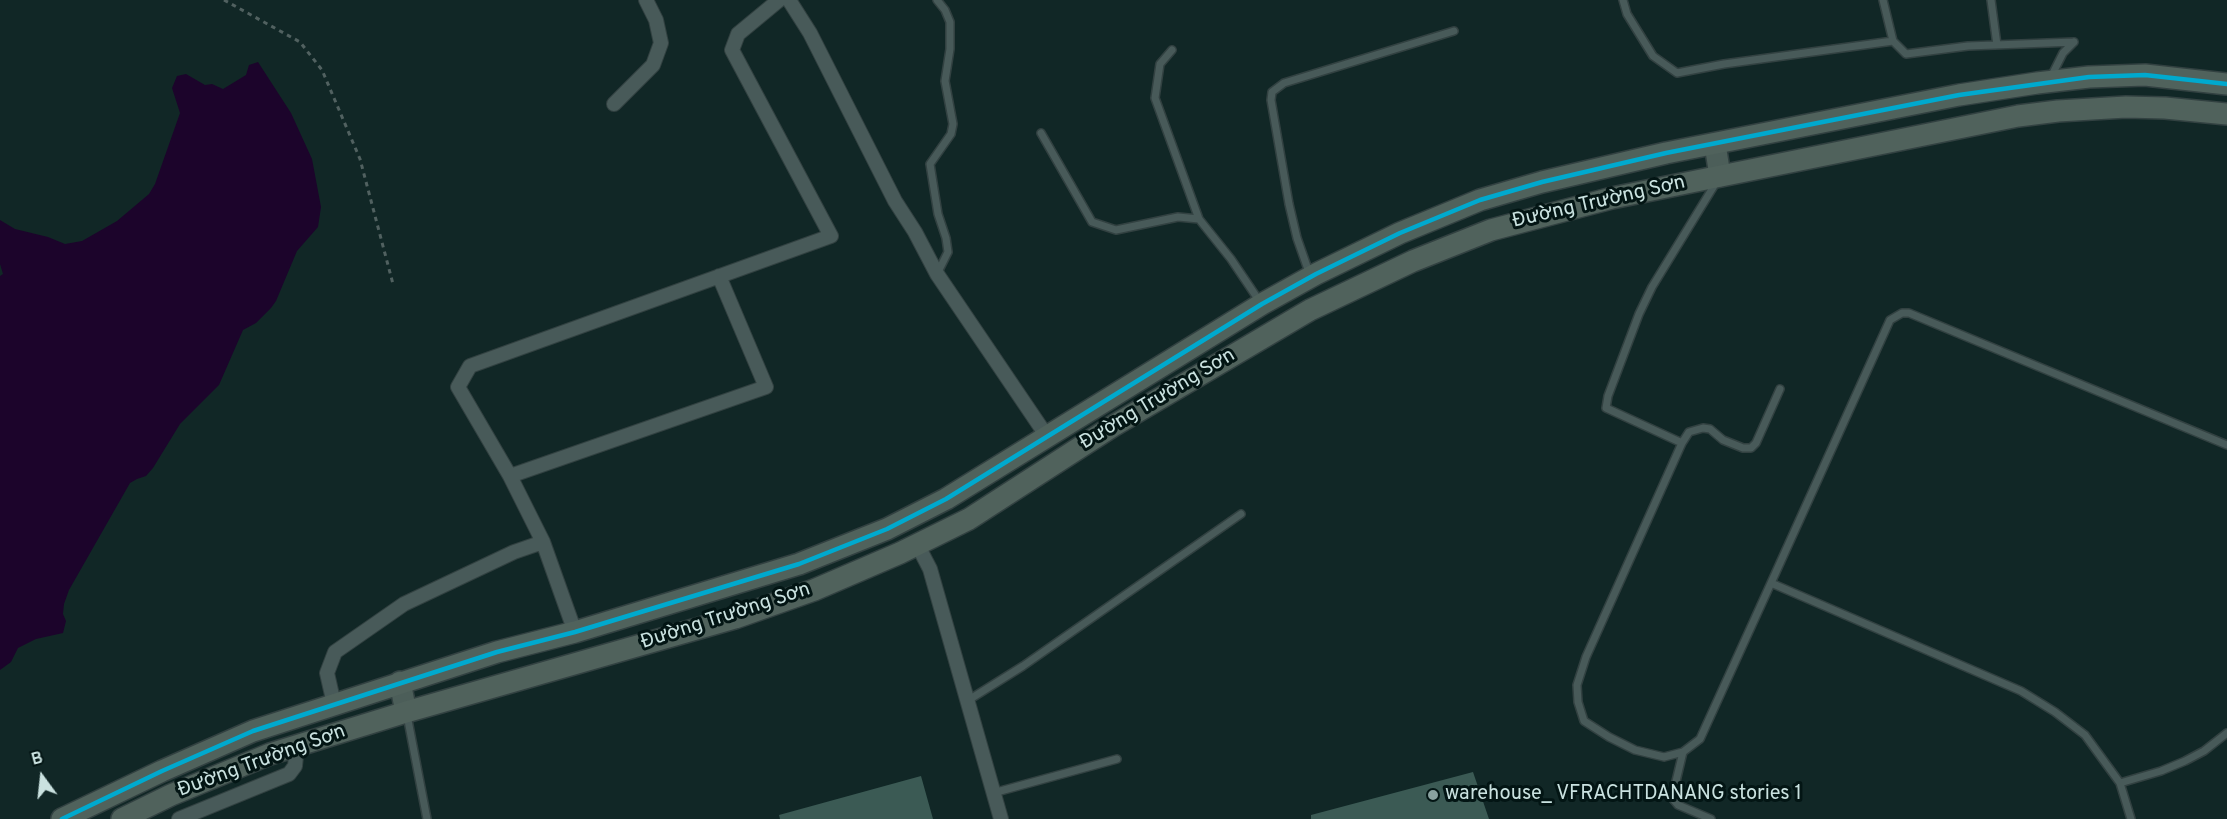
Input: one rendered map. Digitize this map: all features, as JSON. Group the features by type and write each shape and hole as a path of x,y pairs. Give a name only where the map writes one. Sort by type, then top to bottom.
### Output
{"highway":[{"name":"Đường Trường Sơn","path":"62,819 253,731 497,652 575,632 799,564 887,529 946,499 1046,435 1310,277 1400,233 1480,200 1553,179 1666,153 1959,95 2089,77 2145,75 2227,84"},
{"name":"Đường Trường Sơn","path":"122,819 222,773 297,746 406,712 735,618 814,590 969,519 1113,426 1301,315 1374,278 1457,243 1510,224 1612,198 1918,135 2038,113 2126,107 2227,114"}],"main road":[{"path":"1715,144 1720,176"},
{"path":"400,682 406,712"}],"street":[{"path":"614,104 653,66 661,43 656,20 646,0"},
{"path":"575,632 543,542 510,477 458,387 470,366 831,236 732,50 738,34 779,0"},
{"path":"789,0 810,33 895,201 915,232 937,274 1046,435"},
{"path":"510,477 766,387 718,276"},
{"path":"334,704 327,673 335,652 404,604 514,552 543,542"},
{"path":"917,544 930,569 1001,819"},
{"path":"179,819 289,774 296,766 297,746"}],"lane":[{"path":"937,0 945,10 950,22 945,81 953,124 951,134 930,164 938,214 948,252 937,274"},
{"path":"1623,0 1627,14 1653,56 1677,73 1893,41"},
{"path":"1883,0 1893,41 1906,54 1968,46 2074,42 2063,53 2049,82"},
{"path":"1991,0 1997,45"},
{"path":"1310,277 1289,204 1271,100 1272,92 1284,83 1454,32"},
{"path":"1172,50 1160,64 1155,98 1199,219 1231,259 1262,304"},
{"path":"1041,133 1092,222 1116,230 1179,217 1199,219"},
{"path":"1682,442 1606,408 1608,396 1652,286 1720,176"},
{"path":"1780,389 1756,442 1751,448 1743,448 1723,440 1714,431 1703,428 1689,432 1682,442 1586,657 1577,685 1578,702 1584,721 1635,750 1664,757 1683,752 1700,739 1890,320 1902,313 1909,313 2227,445"},
{"path":"967,701 1023,666 1241,514"},
{"path":"1772,583 2021,691 2055,712 2085,735 2120,783 2131,819"},
{"path":"406,712 427,819"},
{"path":"2120,783 2185,761 2204,751 2227,733"},
{"path":"1683,752 1672,798 1678,805 1711,819"},
{"path":"993,793 1117,759"}],"path":[{"path":"224,0 300,42 322,70 360,159 393,284"}],"shaded area":[{"path":"258,62 291,113 312,159 321,207 318,227 297,251 271,308 256,323 243,330 219,385 180,424 146,476 130,483 69,590 64,604 63,614 66,621 63,633 36,639 18,648 11,662 0,670 0,276 3,274 0,264 0,220 15,229 48,237 65,244 82,241 117,221 149,194 155,184 180,113 172,88 177,76 186,74 205,85 212,84 223,89 246,75 249,65"}],"building":[{"name":"warehouse_ VFRACHTDANANG stories 1","path":"1473,772 1489,819 1311,819 1311,815"},
{"path":"921,776 933,819 780,819 779,815"}],"transit line":[{"path":"62,819 253,731 497,652 575,632 799,564 887,529 946,499 1262,304 1316,274 1400,233 1480,200 1542,182 1666,153 1959,95 2089,77 2145,75 2227,84"}],"place":[{"name":"warehouse_ VFRACHTDANANG stories 1","path":"1433,795"}]}
